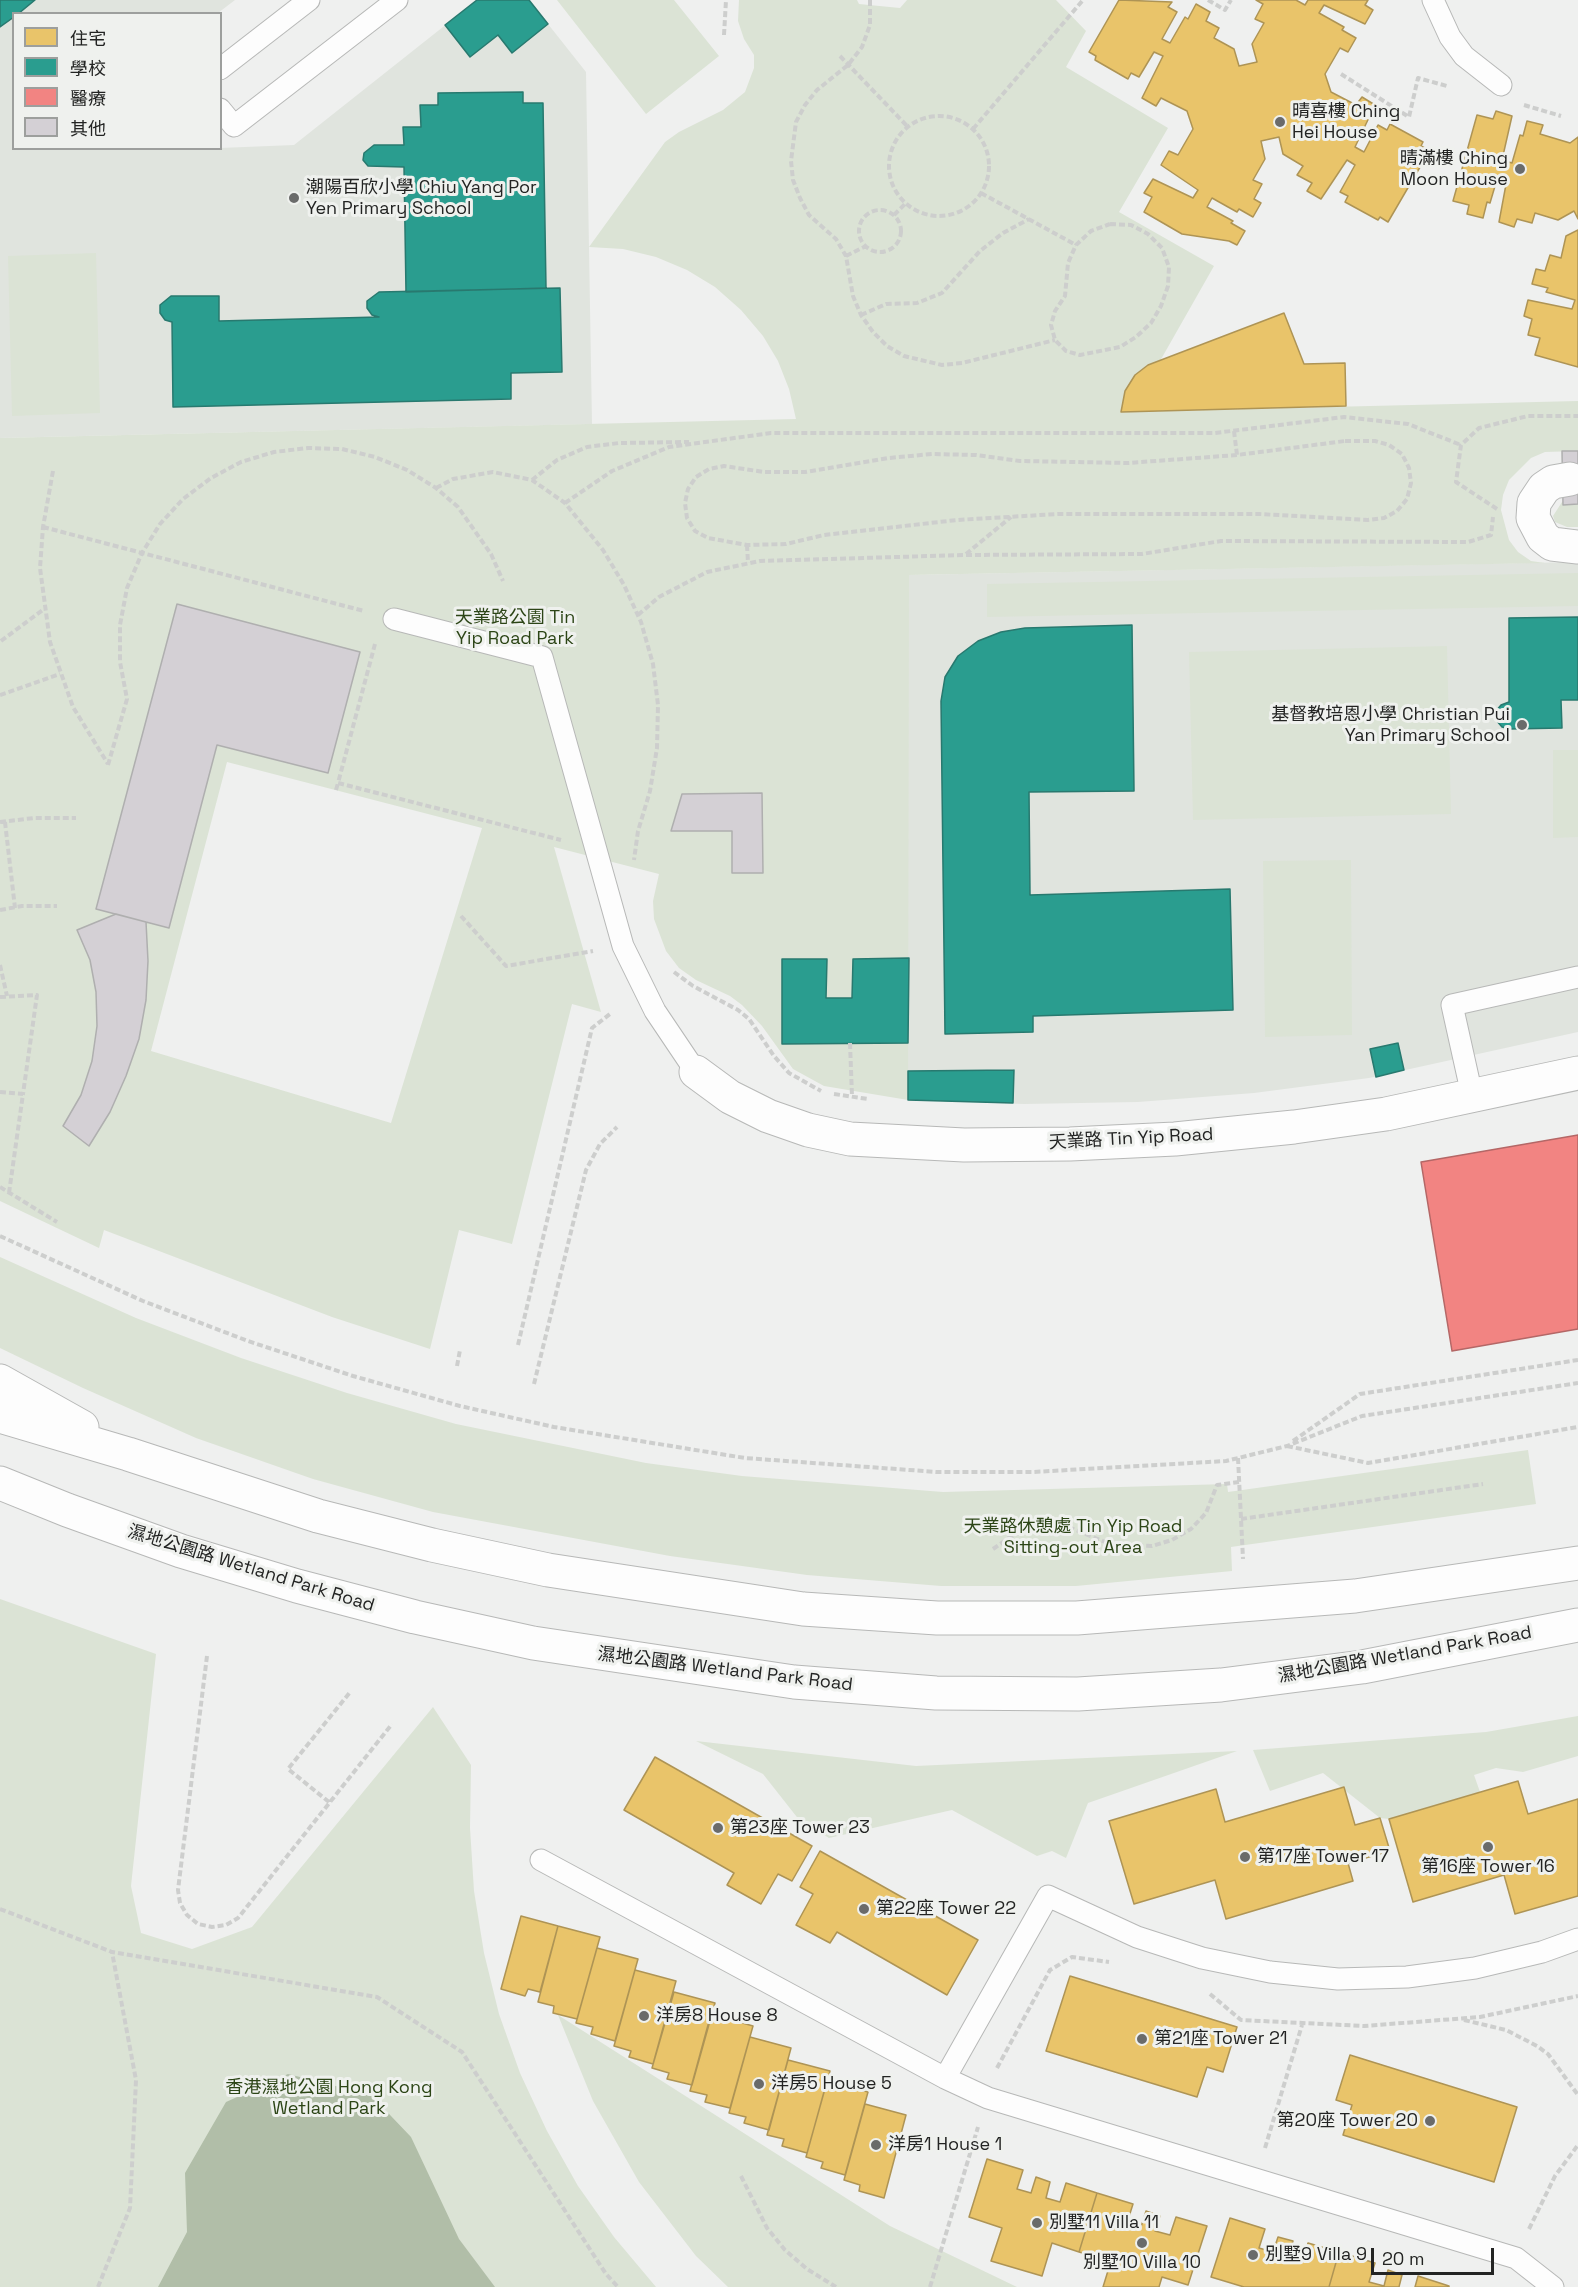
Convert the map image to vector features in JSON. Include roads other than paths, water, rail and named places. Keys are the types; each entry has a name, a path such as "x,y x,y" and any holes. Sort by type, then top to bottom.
{"main road":[{"path":"1570,479 1552,482 1544,488 1538,495 1533,518 1543,537 1552,544 1578,547"},
{"name":"天業路 Tin Yip Road","path":"696,1072 730,1097 768,1116 808,1131 850,1139 912,1143 1070,1144 1176,1139 1386,1114 1578,1073"},
{"path":"0,1381 128,1454"},
{"path":"0,1416 128,1454 318,1516 432,1545 548,1570 803,1609 937,1618 1077,1618 1355,1596 1578,1563"},
{"name":"濕地公園路 Wetland Park Road","path":"0,1483 181,1551 297,1586 415,1617 533,1643 794,1682 936,1693 1055,1694 1221,1685 1362,1667 1578,1625"}],"lane":[{"path":"222,67 309,0"},
{"path":"222,112 237,136 397,0"},
{"path":"1432,0 1449,38 1464,56 1501,85"},
{"path":"388,617 542,657 623,946 655,1011 696,1072"},
{"path":"1472,1095 1452,1005 1578,977"},
{"path":"542,1860 945,2078 987,2098 1516,2258 1553,2287"},
{"path":"945,2078 1048,1896 1137,1937 1202,1958 1270,1972 1338,1979 1407,1977 1475,1968 1542,1952 1578,1939"}],"place":[{"name":"晴喜樓 Ching Hei House","path":"1280,122"},
{"name":"晴滿樓 Ching Moon House","path":"1520,169"},
{"name":"潮陽百欣小學 Chiu Yang Por Yen Primary School","path":"294,198"},
{"name":"基督教培恩小學 Christian Pui Yan Primary School","path":"1522,725"},
{"name":"第23座 Tower 23","path":"718,1828"},
{"name":"第16座 Tower 16","path":"1488,1847"},
{"name":"第17座 Tower 17","path":"1245,1857"},
{"name":"第22座 Tower 22","path":"864,1909"},
{"name":"洋房8 House 8","path":"644,2016"},
{"name":"第21座 Tower 21","path":"1142,2039"},
{"name":"洋房5 House 5","path":"759,2084"},
{"name":"第20座 Tower 20","path":"1430,2121"},
{"name":"洋房1 House 1","path":"876,2145"},
{"name":"別墅11 Villa 11","path":"1037,2223"},
{"name":"別墅10 Villa 10","path":"1142,2243"},
{"name":"別墅9 Villa 9","path":"1253,2255"}],"park label":[{"name":"天業路公園 Tin Yip Road Park","path":"515,628"},
{"name":"天業路休憩處 Tin Yip Road Sitting-out Area","path":"1073,1537"},
{"name":"香港濕地公園 Hong Kong Wetland Park","path":"329,2098"}]}
